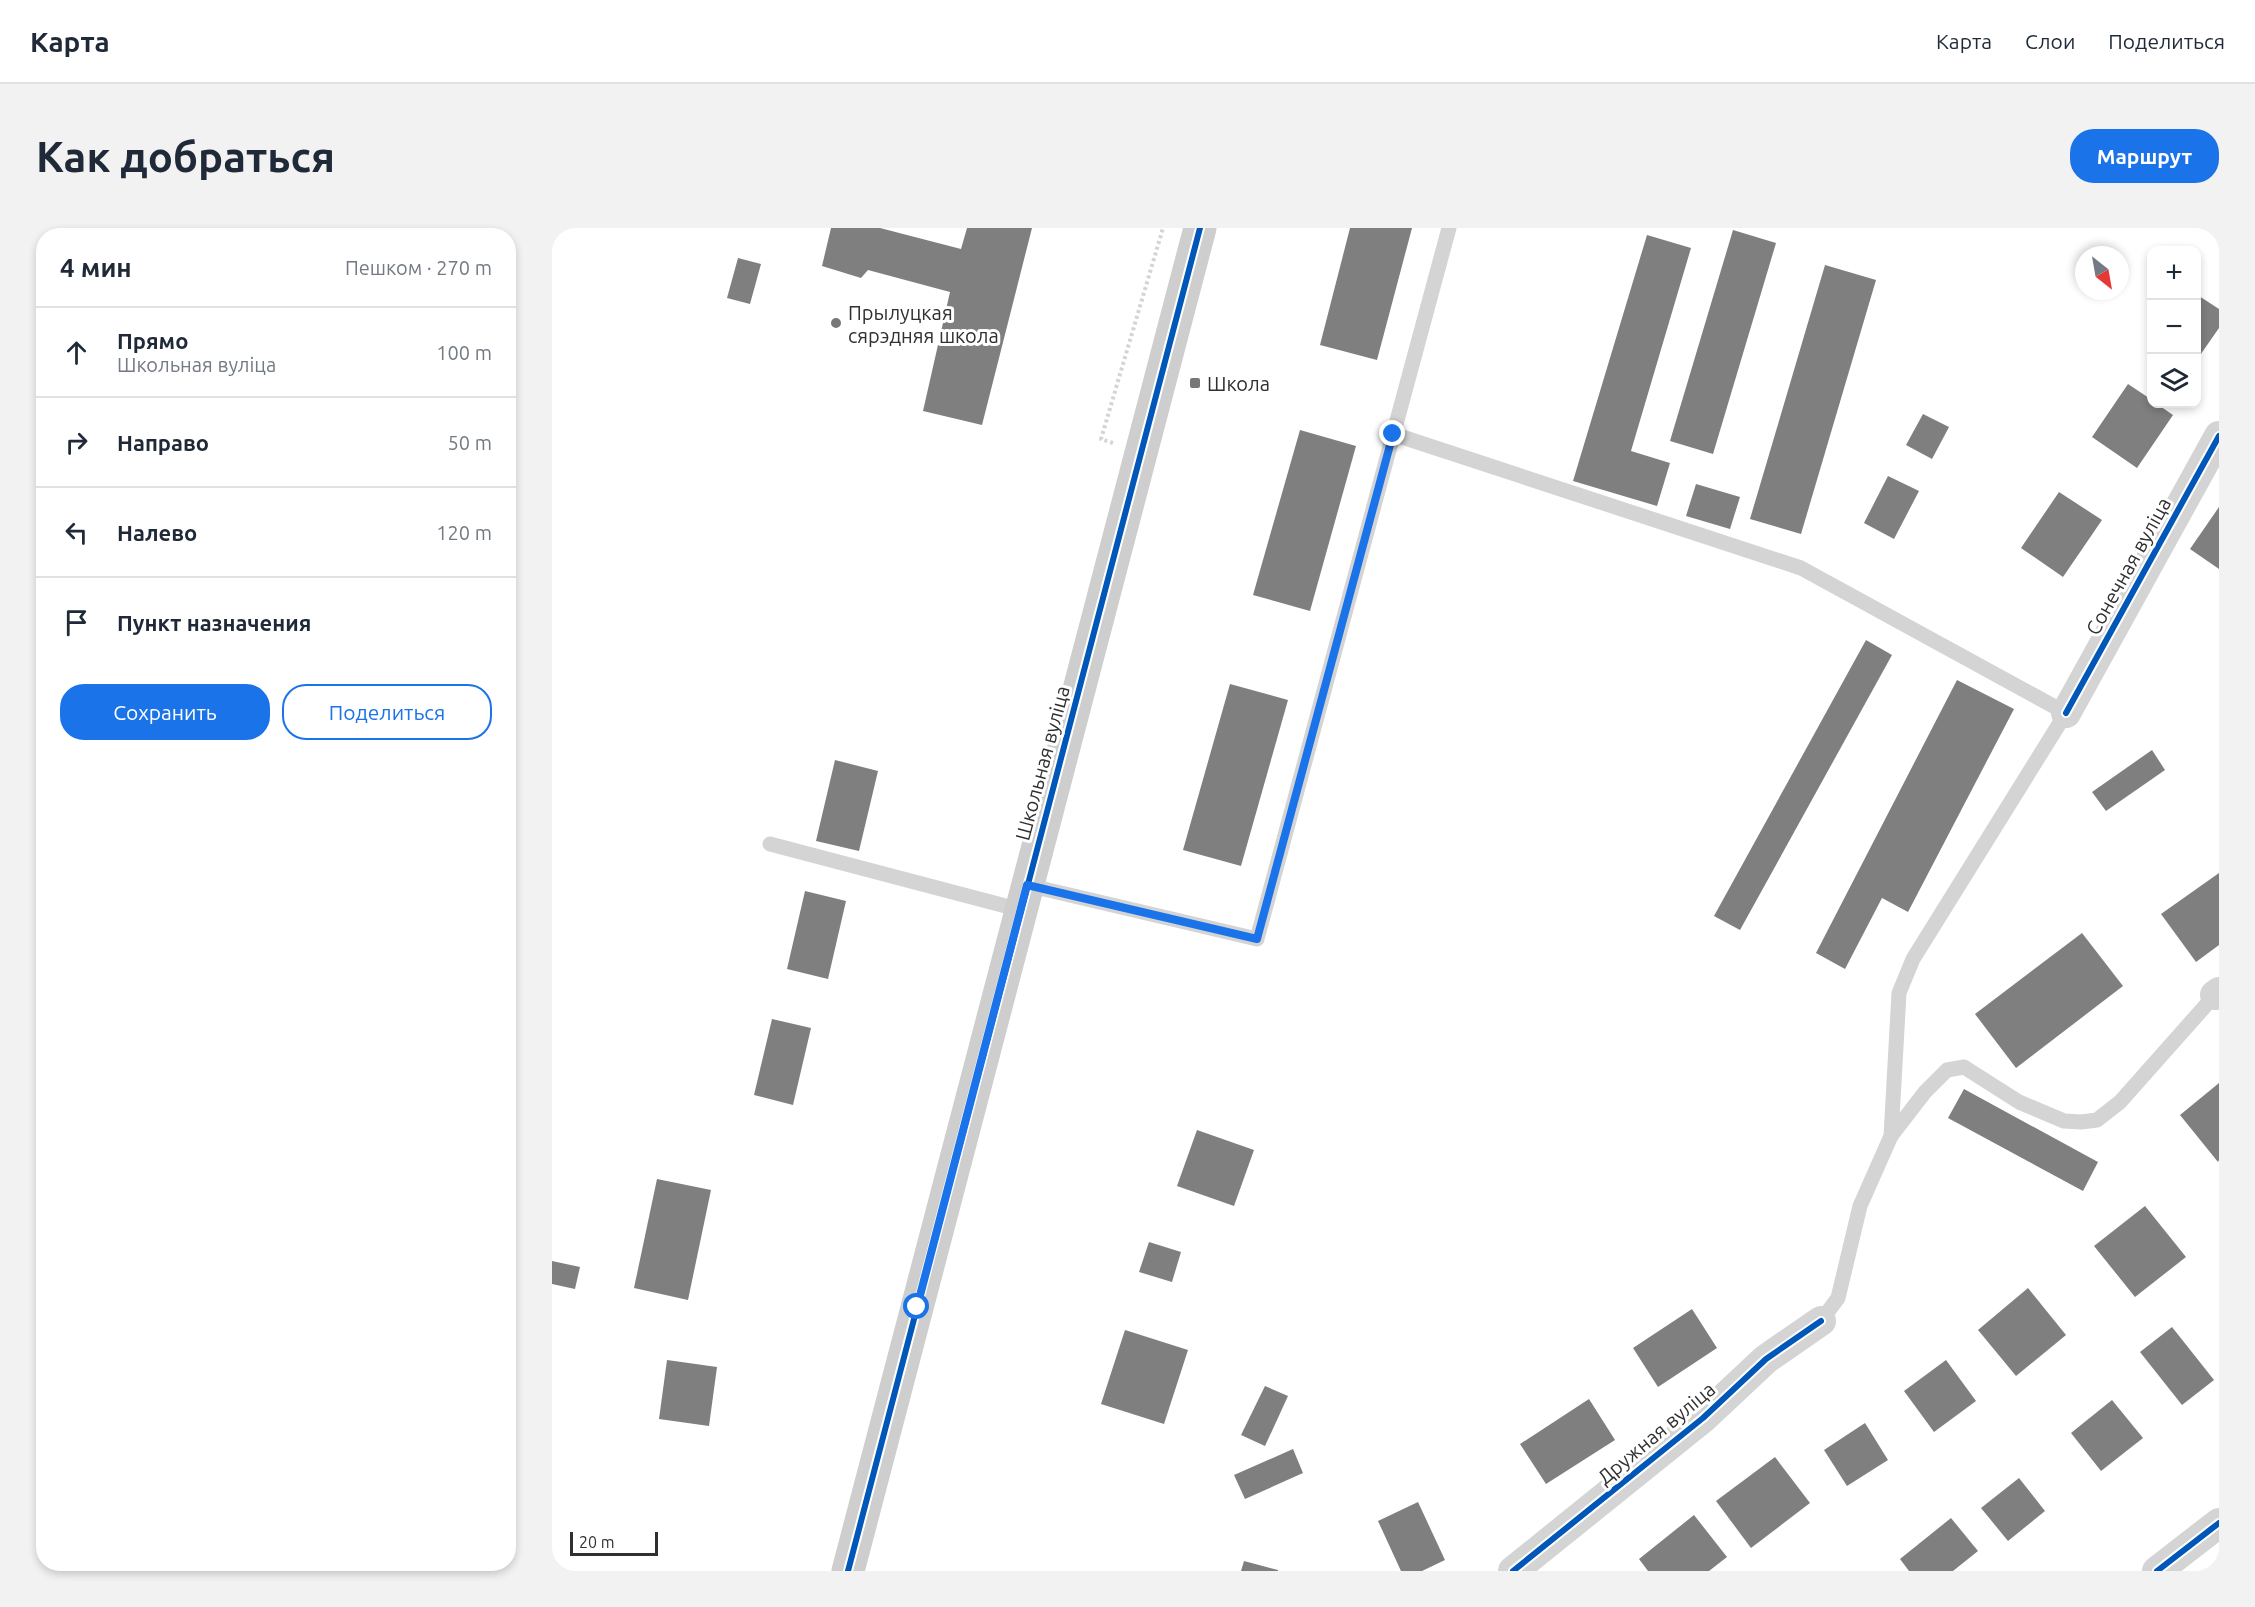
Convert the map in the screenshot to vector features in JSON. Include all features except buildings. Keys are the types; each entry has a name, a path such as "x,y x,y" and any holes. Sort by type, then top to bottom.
{"street":[{"name":"Школьная вуліца","path":"848,1571 1200,228"},
{"name":"Сонечная вуліца","path":"2066,713 2219,436"},
{"name":"Дружная вуліца","path":"1513,1571 1703,1418 1766,1359 1821,1321"},
{"path":"2157,1571 2219,1523"}],"lane":[{"path":"770,844 1024,898 1257,939 1449,228"},
{"path":"1393,434 1801,568 2066,713 1913,959 1899,993 1891,1136"},
{"path":"1821,1321 1838,1298 1860,1206 1891,1136 1925,1092 1947,1070 1964,1067 2019,1102 2064,1121 2097,1120 2120,1102 2217,993"}],"cycle path":[{"path":"848,1571 1200,228"},
{"path":"2066,713 2219,436"},
{"path":"1513,1571 1703,1418 1766,1359 1821,1321"},
{"path":"2157,1571 2219,1523"}],"place":[{"name":"Прылуцкая сярэдняя школа","path":"836,323"},
{"name":"Школа","path":"1195,383"}],"route":[{"path":"917,1307 1027,885 1257,939 1393,434"}]}
